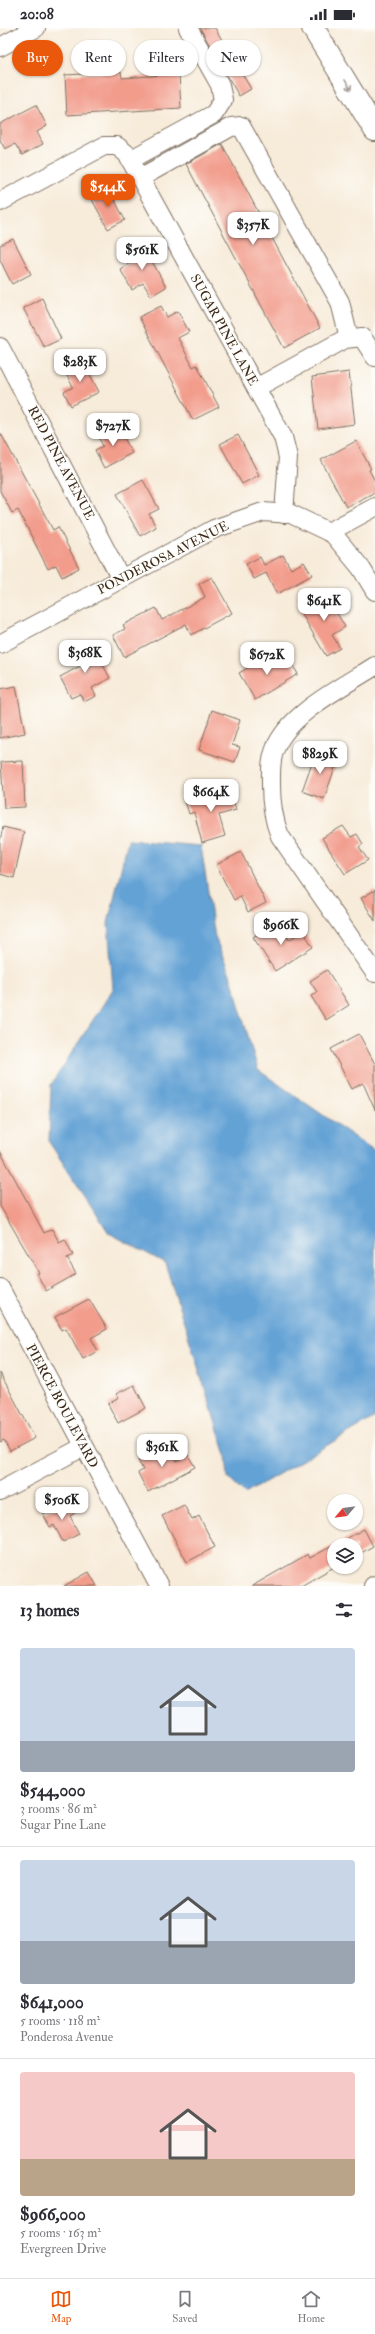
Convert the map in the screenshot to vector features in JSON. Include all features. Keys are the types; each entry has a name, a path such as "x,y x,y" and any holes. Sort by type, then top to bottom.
{"highway":[{"path":"313,28 375,130"}],"street":[{"path":"0,47 36,28"},
{"path":"130,160 214,114 223,100 220,85 188,28"},
{"path":"140,178 231,127 240,126 340,302 349,338"},
{"name":"SUGAR PINE LANE","path":"0,202 104,146 117,146 127,154 286,444 288,457 284,514"},
{"path":"256,388 349,338 362,337 375,357"},
{"name":"RED PINE AVENUE","path":"0,347 121,579"},
{"path":"329,532 375,507"},
{"name":"PONDEROSA AVENUE","path":"0,644 214,529 263,512 291,514 333,534 361,568 375,592"},
{"path":"375,666 309,709 284,734 275,749 270,765 272,816 280,836 375,973"},
{"name":"PIERCE BOULEVARD","path":"0,1288 83,1447 159,1586"},
{"path":"0,1491 83,1447"}],"water":[{"path":"128,840 201,846 215,937 230,974 258,1070 375,1151 375,1417 245,1494 228,1478 226,1455 165,1263 109,1233 49,1142 51,1085 113,989 108,923"}],"building":[{"path":"200,28 215,28 222,40 207,40"},
{"path":"65,75 122,76 122,78 179,76 181,108 67,115"},
{"path":"228,76 243,76 251,89 239,96"},
{"path":"36,105 47,126 37,132 43,144 22,155 15,144 5,149 0,140 0,124"},
{"path":"222,144 320,328 284,348 186,164"},
{"path":"108,187 125,220 108,229 90,196"},
{"path":"13,239 31,274 12,284 0,260 0,245"},
{"path":"141,241 166,287 151,296 143,283 132,290 120,269 132,262 126,250"},
{"path":"42,298 61,339 44,347 23,308"},
{"path":"161,306 167,317 178,311 189,332 178,338 193,367 197,365 219,407 193,420 139,317"},
{"path":"82,359 99,392 71,406 64,392 73,387 63,368"},
{"path":"349,372 355,424 318,429 312,377"},
{"path":"118,426 132,453 104,468 95,450 103,446 98,436"},
{"path":"0,432 53,530 58,527 79,568 62,577 56,565 48,569 18,510 12,513 0,491"},
{"path":"238,435 259,475 242,484 220,444"},
{"path":"356,441 371,469 369,470 375,481 375,492 346,507 321,460"},
{"path":"143,480 159,509 149,514 156,527 140,536 117,494"},
{"path":"283,555 291,569 304,562 312,575 277,594 266,573 254,579 246,564 260,557 264,565"},
{"path":"212,577 232,613 191,635 186,624 124,657 113,635 125,629 123,625 156,608 162,620 205,597 199,584"},
{"path":"333,592 340,604 334,608 345,627 332,635 340,648 326,656 300,611"},
{"path":"90,641 110,678 92,688 96,696 84,702 80,694 71,698 60,677 82,665 74,650"},
{"path":"268,656 273,664 287,656 298,674 255,700 239,673"},
{"path":"16,686 25,733 0,738 0,689"},
{"path":"212,710 240,720 232,745 240,747 235,762 199,750"},
{"path":"316,751 338,759 324,799 302,791"},
{"path":"23,761 25,807 4,808 1,762"},
{"path":"230,788 236,810 219,815 225,836 202,843 194,812 189,814 185,801"},
{"path":"343,826 351,837 357,834 363,844 359,847 368,860 345,874 322,838"},
{"path":"3,827 24,832 14,878 0,874 0,841"},
{"path":"241,852 266,903 248,912 240,896 234,900 216,865"},
{"path":"375,890 375,921 361,898"},
{"path":"278,922 289,940 303,931 313,947 275,971 253,937"},
{"path":"327,970 349,1005 326,1020 311,996 317,992 310,981"},
{"path":"359,1034 375,1064 375,1110 363,1083 352,1089 331,1049"},
{"path":"0,1151 44,1233 52,1229 59,1242 65,1239 73,1255 67,1258 76,1274 46,1291 37,1274 39,1273 0,1206"},
{"path":"89,1299 107,1329 91,1338 98,1351 83,1359 66,1328 62,1330 55,1317"},
{"path":"0,1373 35,1438 10,1451 4,1440 0,1442"},
{"path":"134,1385 146,1408 118,1423 108,1404 119,1398 116,1394"},
{"path":"168,1444 177,1461 188,1455 195,1467 148,1492 138,1473 143,1470 138,1460"},
{"path":"68,1500 75,1513 70,1516 79,1534 63,1542 54,1525 50,1527 43,1514"},
{"path":"184,1505 192,1520 199,1516 215,1547 187,1562 162,1516"},
{"path":"363,1530 373,1546 363,1552 363,1538 348,1538"},
{"path":"327,1549 327,1571 301,1586 252,1586 308,1554 310,1558"},
{"path":"89,1572 97,1586 64,1586"}]}
